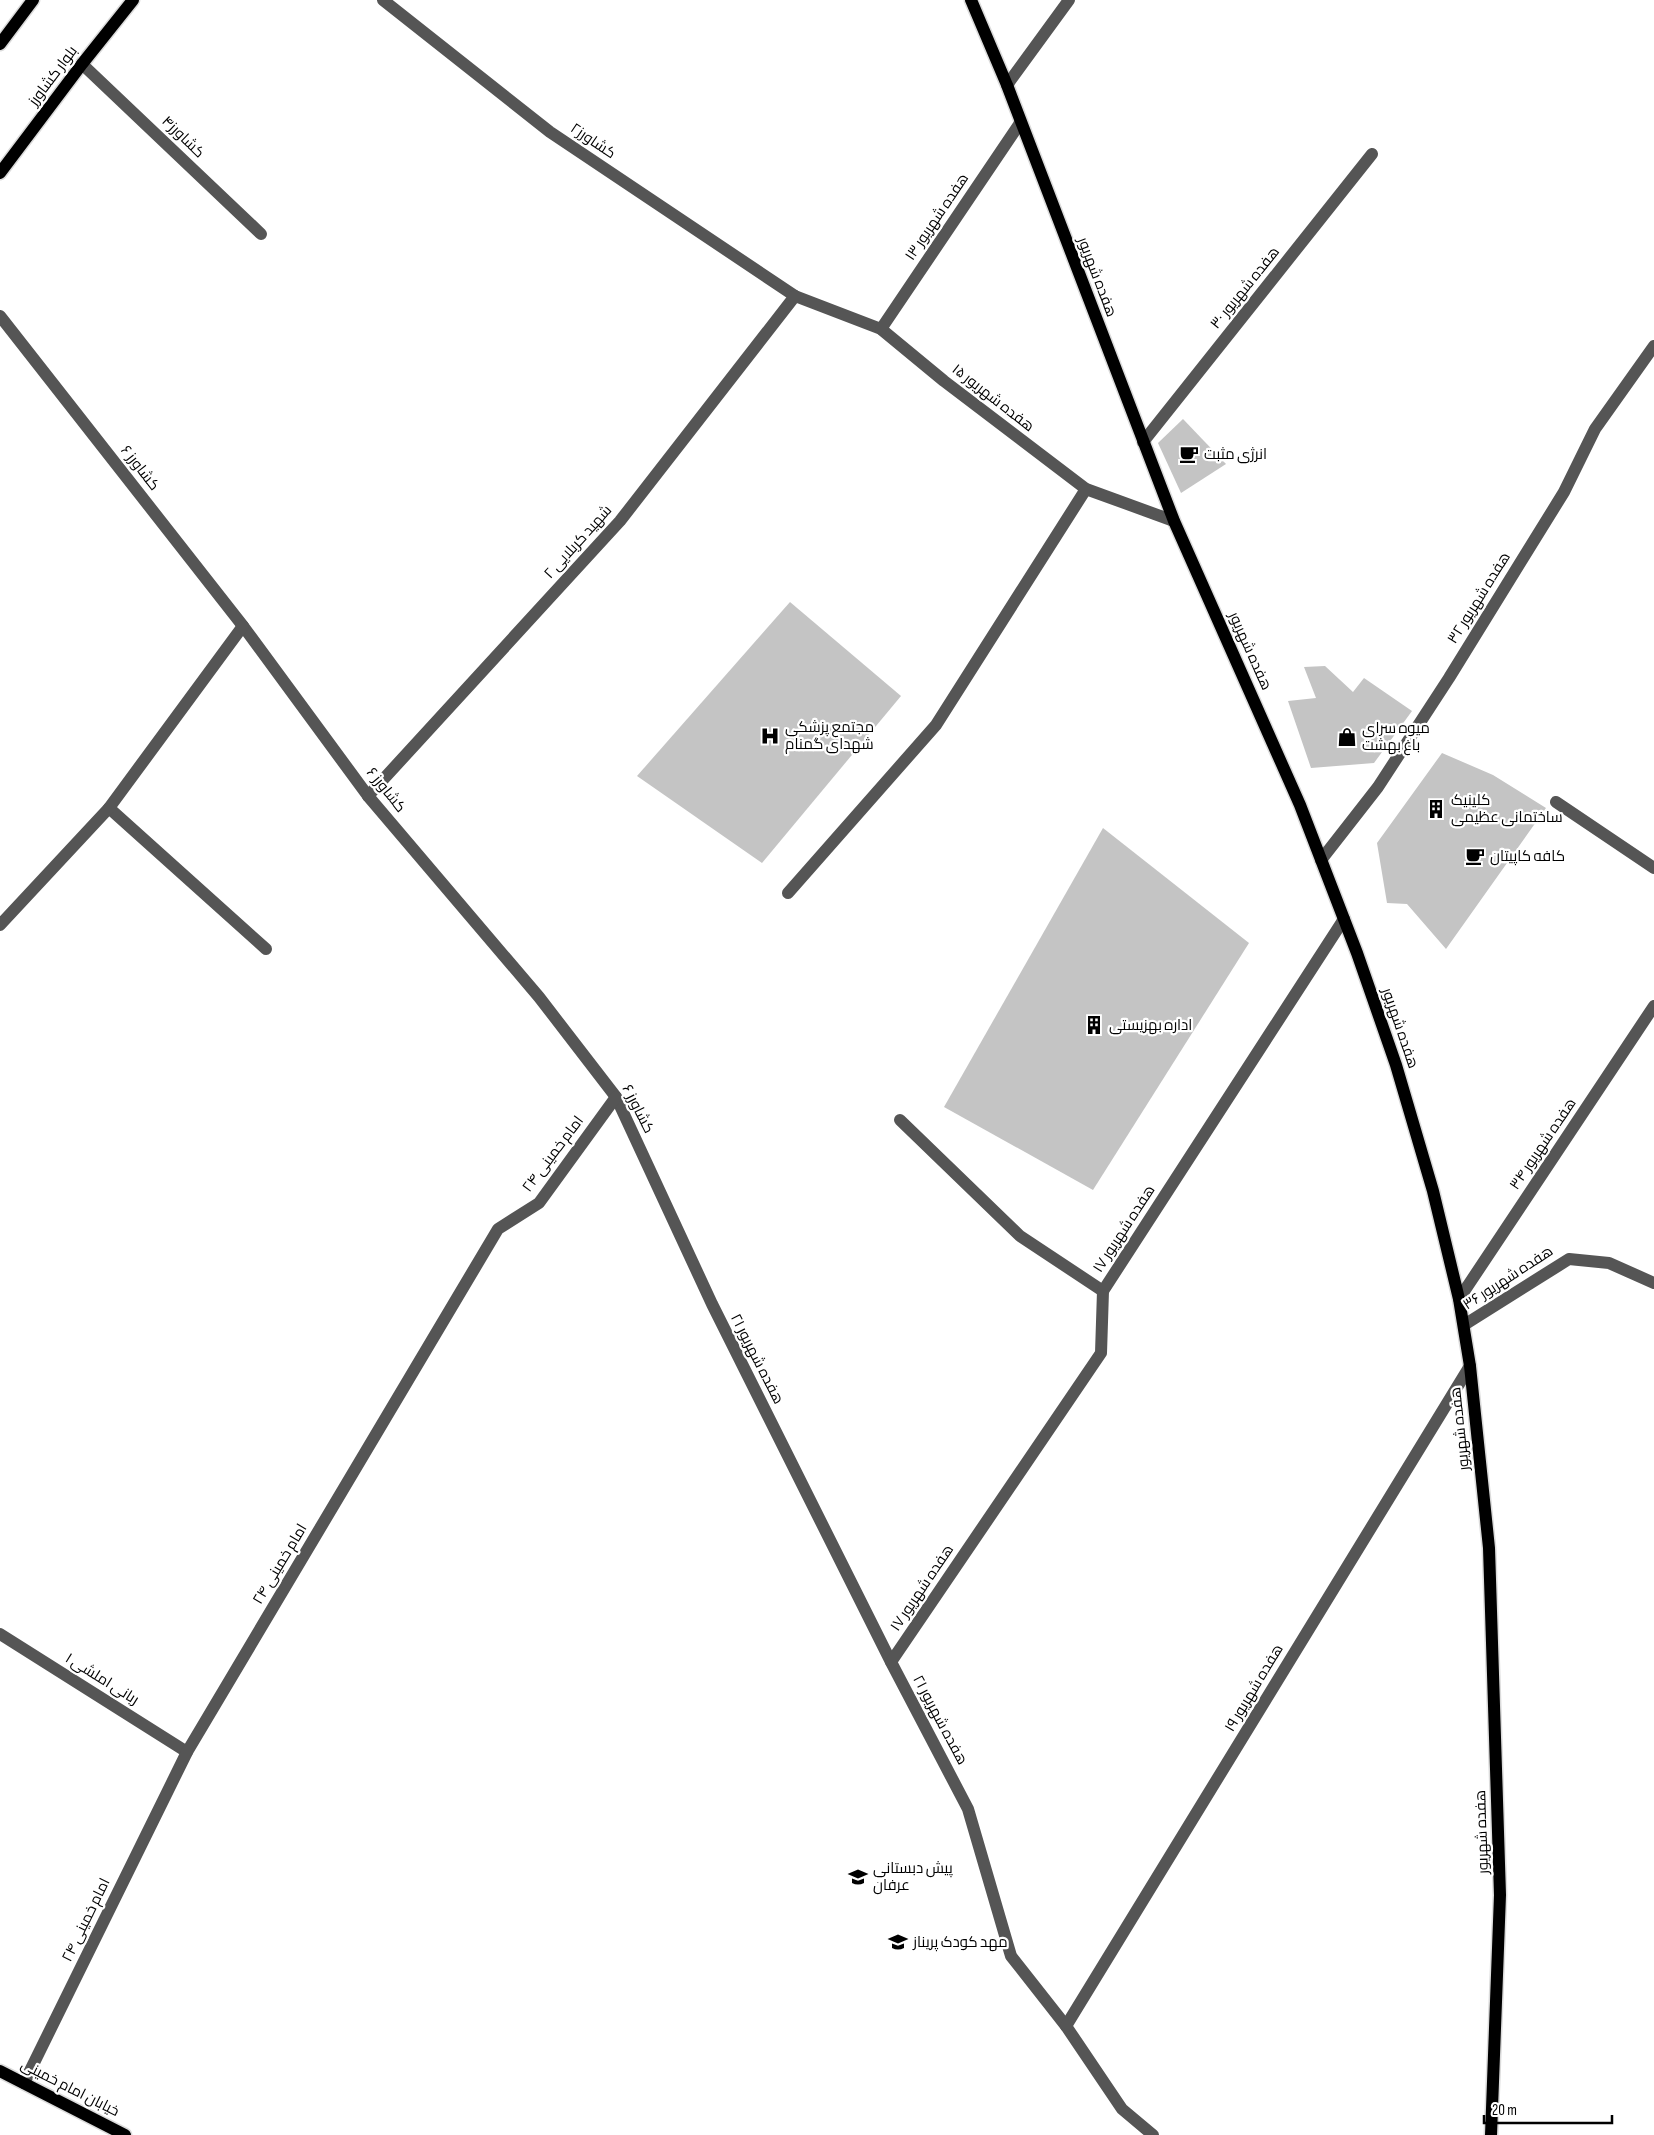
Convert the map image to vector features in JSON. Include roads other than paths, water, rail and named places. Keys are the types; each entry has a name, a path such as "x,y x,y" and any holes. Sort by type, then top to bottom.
{"main road":[{"path":"0,44 33,0"},
{"name":"بلوار کشاورز","path":"0,173 133,0"},
{"name":"هفده شهریور","path":"971,0 1007,85 1174,520 1296,796 1344,919 1396,1065 1433,1191 1464,1326 1489,1548 1500,1896 1491,2135"},
{"name":"خیابان امام خمینی","path":"0,2071 125,2135"}],"street":[{"name":"کشاورز۲","path":"383,0 550,132 795,296"},
{"path":"1007,85 1069,0"},
{"name":"کشاورز۴","path":"82,64 262,234"},
{"name":"هفده شهریور ۱۳","path":"881,329 1020,123"},
{"name":"هفده شهریور ۳۰","path":"1143,442 1372,154"},
{"name":"هفده شهریور ۱۵","path":"795,296 881,329 944,381 1086,489 1174,520"},
{"name":"شهید کربلایی ۲","path":"368,796 620,521 795,296"},
{"name":"کشاورز ۶","path":"0,316 243,626 368,796 539,997 616,1097 712,1304"},
{"name":"هفده شهریور ۳۲","path":"1321,860 1378,787 1449,678 1564,492 1595,429 1654,346"},
{"path":"788,893 936,725 1086,489"},
{"path":"0,925 5,910 110,808 243,626"},
{"path":"1556,802 1654,868"},
{"path":"110,808 266,949"},
{"name":"هفده شهریور ۱۷","path":"891,1662 1100,1353 1103,1291 1344,919"},
{"name":"هفده شهریور ۳۴","path":"1459,1299 1654,1006"},
{"name":"امام خمینی ۲۴","path":"24,2083 187,1752 498,1229 539,1203 616,1097"},
{"path":"900,1120 1020,1236 1103,1291"},
{"name":"هفده شهریور ۳۶","path":"1464,1326 1569,1259 1609,1263 1654,1283"},
{"name":"هفده شهریور ۲۱","path":"712,1304 891,1662 968,1809 1011,1956 1066,2026 1122,2109 1153,2135"},
{"name":"هفده شهریور ۱۹","path":"1066,2026 1470,1366"},
{"name":"ربانی املشی ۱","path":"0,1634 187,1752"}],"place":[{"name":"انرژی مثبت","path":"1189,454"},
{"name":"مجتمع پزشکی شهدای گمنام","path":"770,736"},
{"name":"میوه سرای باغ بهشت","path":"1347,737"},
{"name":"کلینیک ساختمانی عظیمی","path":"1436,809"},
{"name":"کافه کاپیتان","path":"1475,856"},
{"name":"اداره بهزیستی","path":"1094,1025"},
{"name":"پیش دبستانی عرفان","path":"858,1877"},
{"name":"مهد کودک پریناز","path":"898,1942"}]}
